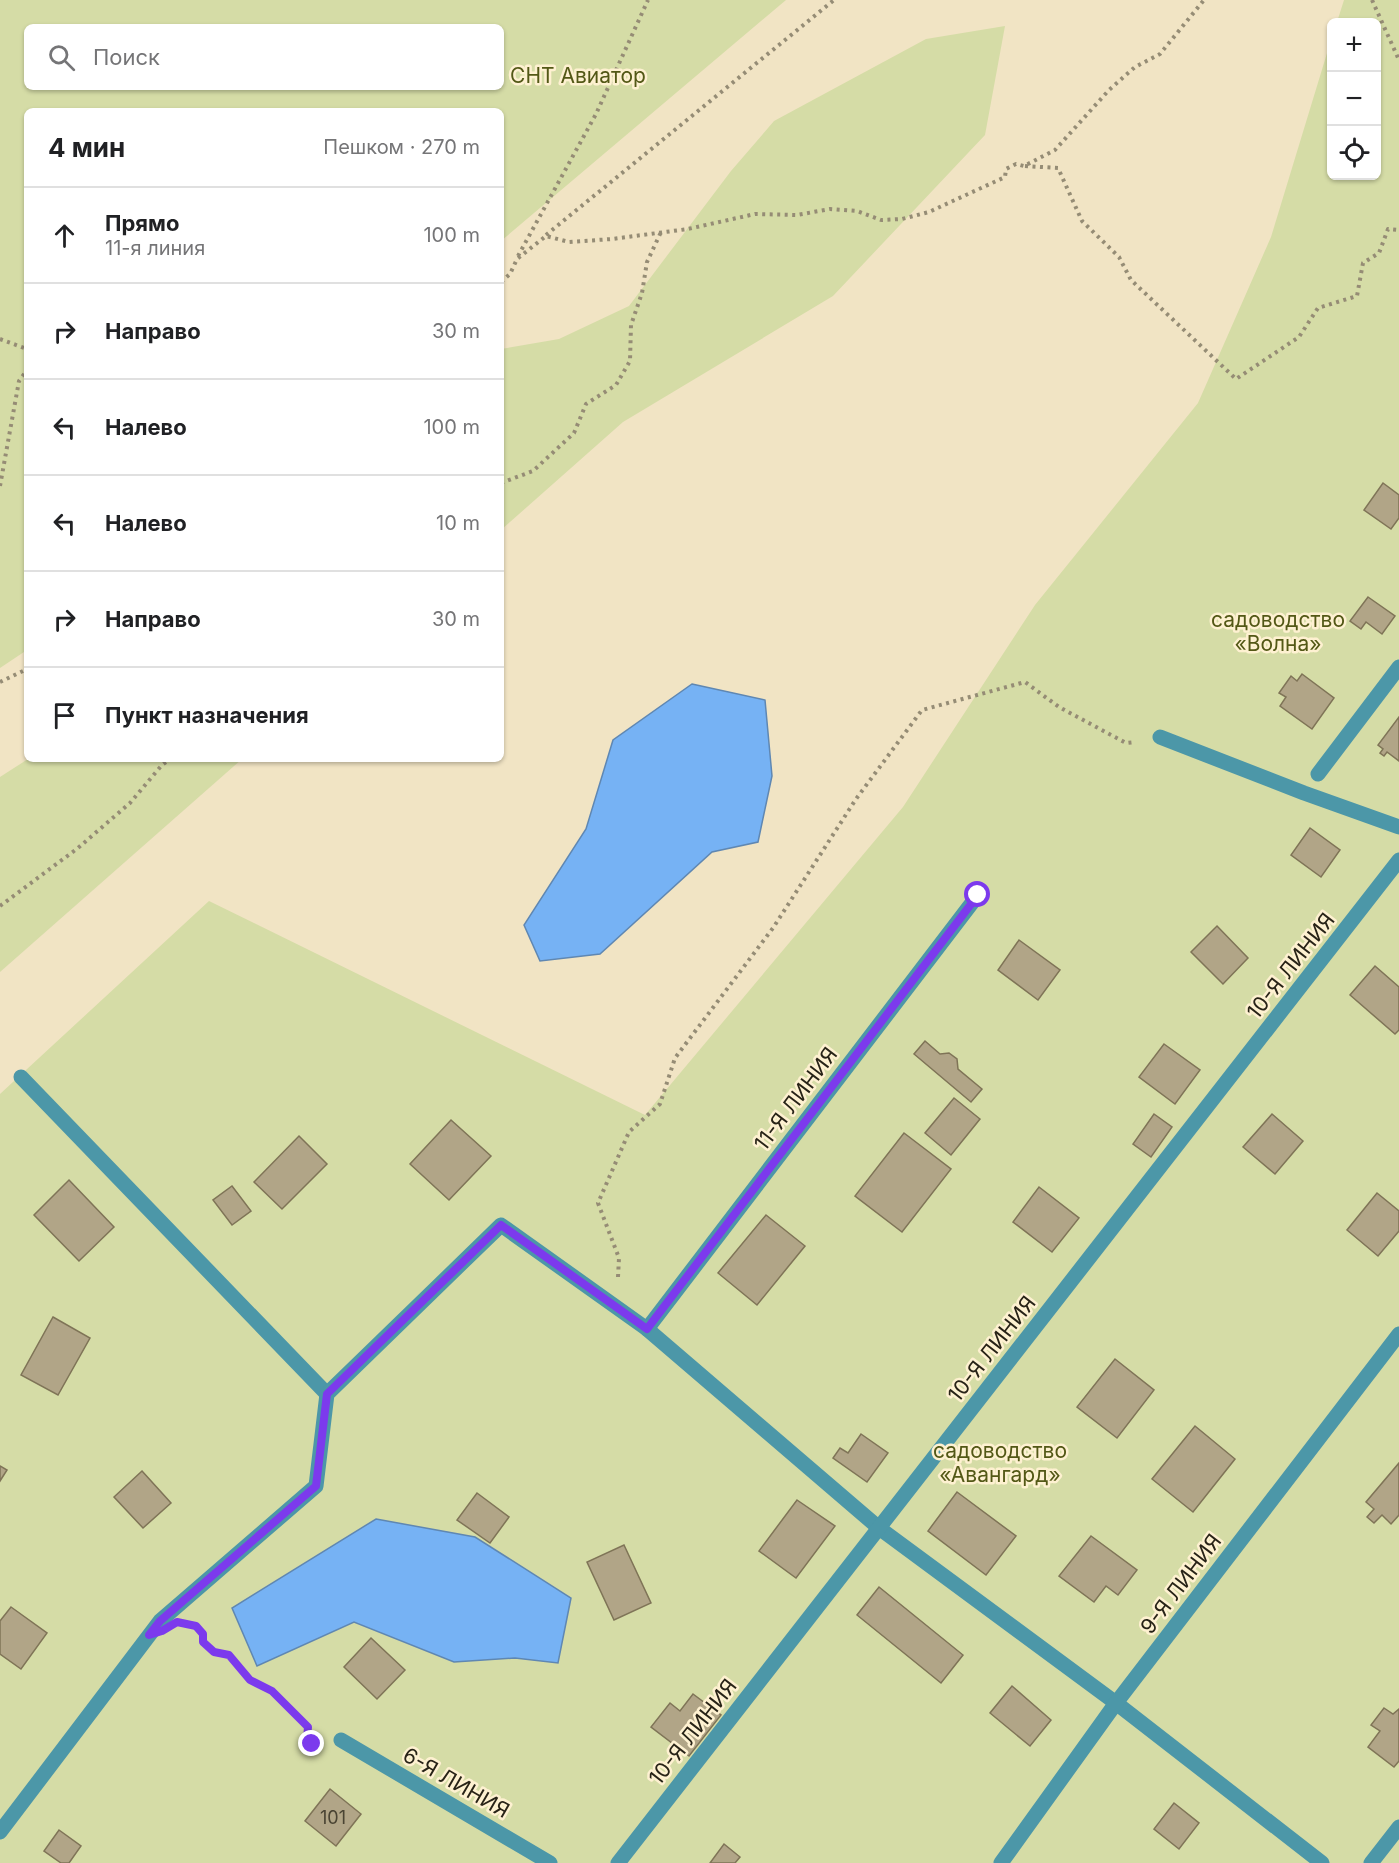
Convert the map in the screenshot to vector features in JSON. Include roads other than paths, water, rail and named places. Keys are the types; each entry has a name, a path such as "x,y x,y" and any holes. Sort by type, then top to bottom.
{"street":[{"path":"1318,774 1399,667"},
{"path":"1160,737 1399,827"},
{"name":"10-Я ЛИНИЯ","path":"618,1863 1399,860"},
{"name":"11-Я ЛИНИЯ","path":"647,1329 978,895"},
{"path":"21,1077 327,1394"},
{"path":"0,1832 160,1621 316,1486 327,1394 501,1225 647,1329 879,1528 1116,1703 1322,1863"},
{"name":"9-Я ЛИНИЯ","path":"1001,1863 1116,1703 1399,1334"},
{"name":"6-Я ЛИНИЯ","path":"341,1740 550,1863"},
{"path":"1371,1863 1399,1827"}],"water":[{"path":"692,684 765,700 772,776 758,842 712,852 600,954 540,961 524,925 586,829 613,740"},
{"path":"376,1519 475,1537 571,1598 558,1663 515,1658 454,1662 354,1622 257,1666 232,1608"}],"park label":[{"name":"СНТ Авиатор","path":"578,76"},
{"name":"садоводство «Волна»","path":"1278,632"},
{"name":"садоводство «Авангард»","path":"1000,1463"}]}
